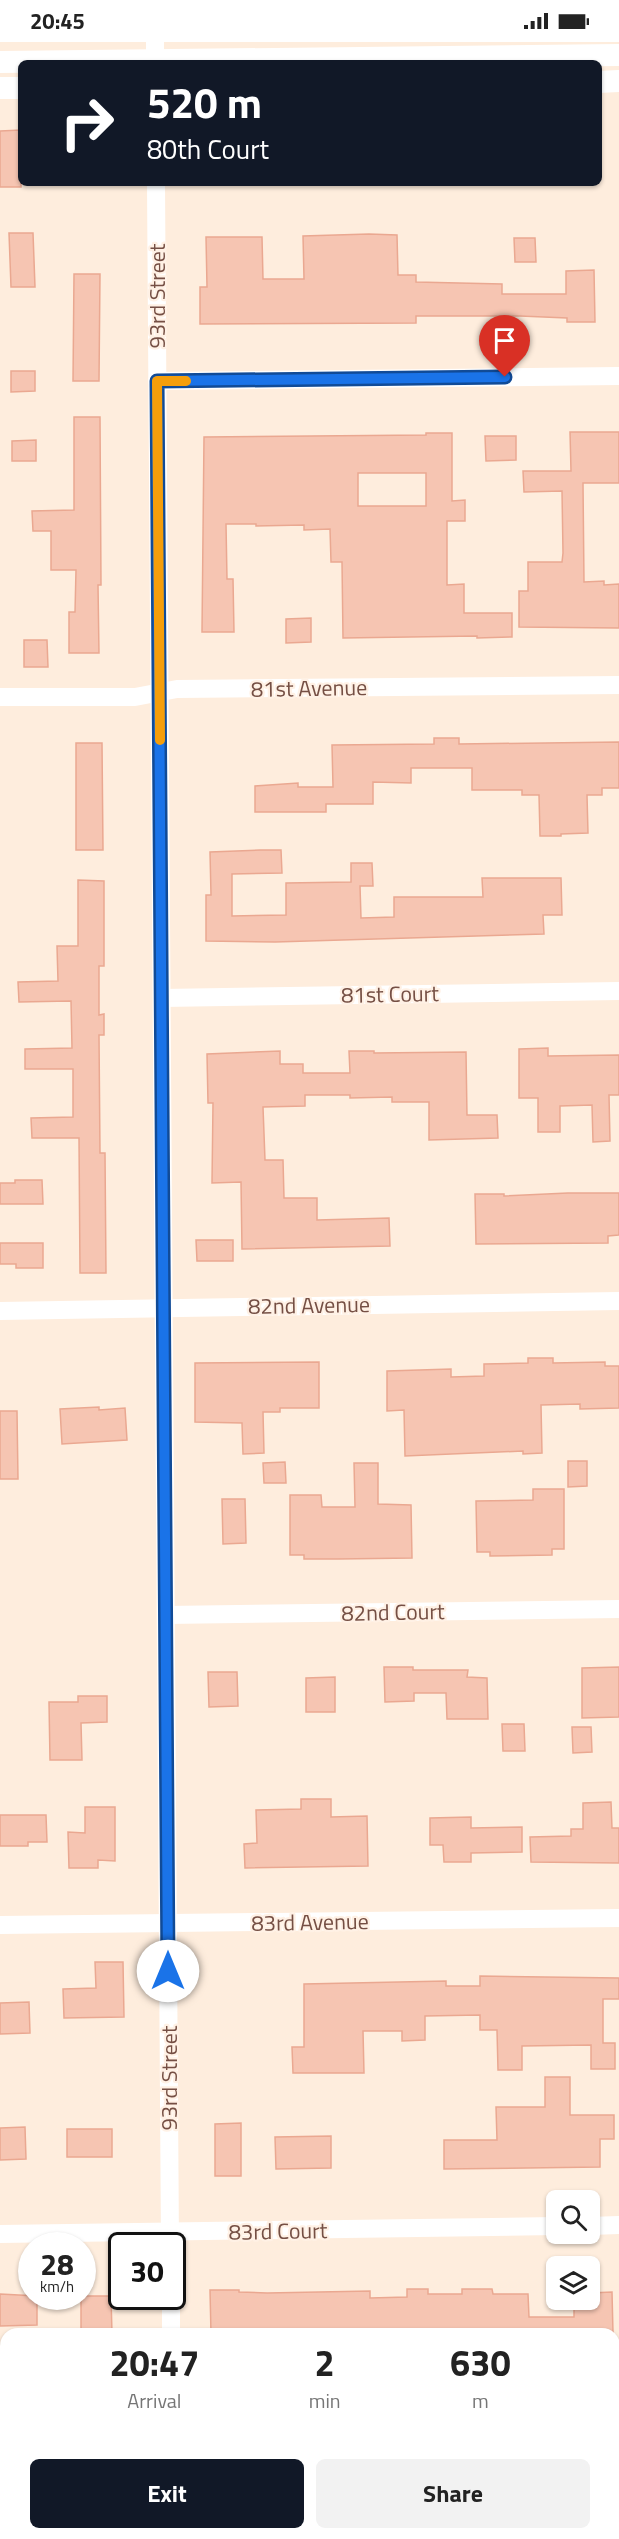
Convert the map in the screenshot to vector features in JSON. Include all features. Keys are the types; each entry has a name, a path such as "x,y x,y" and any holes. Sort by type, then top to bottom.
{"street":[{"path":"44,60 155,55 619,55"},
{"path":"0,62 18,61"},
{"path":"602,82 619,81"},
{"path":"0,88 18,88"},
{"name":"93rd Street","path":"156,186 170,2232"},
{"path":"157,381 619,376"},
{"name":"81st Avenue","path":"0,697 135,697 177,689 619,685"},
{"name":"81st Court","path":"162,998 619,991"},
{"name":"82nd Avenue","path":"0,1311 619,1301"},
{"name":"82nd Court","path":"166,1615 619,1609"},
{"name":"83rd Avenue","path":"0,1925 619,1918"},
{"path":"600,2226 619,2225"},
{"name":"83rd Court","path":"186,2238 546,2226"},
{"name":"83rd Court","path":"0,2234 108,2237"},
{"path":"171,2310 171,2328"}],"building":[{"path":"18,130 18,186 21,187 0,187 0,131"},
{"path":"9,233 33,233 35,287 11,287"},
{"path":"397,235 398,275 416,275 416,282 502,284 502,294 566,294 566,271 594,270 595,322 567,322 567,318 520,316 416,316 416,323 200,324 200,287 207,287 206,237 262,237 263,279 304,279 303,236"},
{"path":"514,238 535,238 536,262 515,262"},
{"path":"74,274 100,274 99,381 73,381"},
{"path":"11,371 35,371 35,391 11,392"},
{"path":"74,417 100,417 99,653 69,653 69,612 75,612 76,570 51,570 51,531 33,531 32,511 74,510"},
{"path":"570,432 619,432 619,483 583,483 584,582 604,581 604,585 619,584 619,628 519,627 519,591 528,591 528,562 562,562 563,553 562,491 524,492 523,471 571,471"},
{"path":"426,433 452,433 452,501 465,500 465,521 447,521 447,585 464,584 464,613 512,613 512,637 343,638 342,562 331,562 330,529 304,530 304,525 256,526 256,524 226,524 227,579 233,579 234,632 202,632 204,437 426,435","holes":["358,473 426,473 426,506 358,506"]},
{"path":"485,436 516,436 516,460 486,461"},
{"path":"36,440 36,461 12,461 12,441"},
{"path":"311,618 311,642 286,643 286,619"},
{"path":"24,640 47,640 48,667 24,667"},
{"path":"434,738 459,738 459,744 619,742 619,788 602,788 602,795 587,795 588,833 561,834 561,836 540,836 539,795 522,795 522,790 472,790 472,768 411,768 411,783 373,782 373,804 326,804 326,812 255,812 255,786 298,783 298,787 333,787 332,745 434,744"},
{"path":"76,743 102,743 103,850 76,850"},
{"path":"281,850 282,873 232,874 232,916 286,915 286,883 351,882 351,863 372,863 373,886 360,886 361,918 394,917 394,897 483,897 482,878 561,878 562,915 543,915 544,934 275,942 206,941 206,895 211,895 210,852"},
{"path":"78,880 104,881 104,966 99,966 99,1015 104,1014 104,1035 99,1035 100,1153 105,1153 106,1273 80,1273 79,1138 32,1138 31,1118 73,1117 73,1069 25,1069 25,1049 72,1048 71,1001 19,1002 18,982 58,981 57,946 78,946"},
{"path":"548,1048 548,1056 619,1055 619,1095 609,1095 610,1141 593,1142 592,1105 560,1106 560,1132 538,1132 538,1098 519,1098 519,1049"},
{"path":"280,1051 280,1064 303,1064 303,1073 350,1073 349,1051 466,1052 467,1115 497,1115 498,1138 429,1140 429,1102 392,1102 392,1097 350,1098 350,1095 305,1095 305,1106 263,1107 265,1160 283,1160 284,1198 317,1198 317,1220 389,1218 390,1246 242,1249 241,1182 212,1183 213,1103 208,1103 207,1054"},
{"path":"15,1180 42,1180 43,1204 0,1204 0,1183 15,1183"},
{"path":"619,1193 619,1235 608,1236 608,1243 476,1244 475,1194 504,1194 504,1196"},
{"path":"196,1240 233,1240 233,1261 197,1261"},
{"path":"0,1243 43,1243 43,1268 16,1268 16,1264 0,1264"},
{"path":"528,1358 553,1358 553,1363 605,1362 605,1366 619,1366 619,1408 580,1409 580,1404 541,1405 542,1453 523,1454 523,1451 405,1456 404,1410 387,1411 387,1371 451,1369 451,1377 484,1376 484,1364 528,1363"},
{"path":"319,1362 319,1408 280,1408 280,1412 263,1412 264,1453 243,1454 242,1423 195,1422 195,1363"},
{"path":"99,1407 99,1410 125,1408 127,1440 62,1444 60,1409"},
{"path":"0,1411 17,1411 18,1479 0,1479"},
{"path":"568,1461 587,1461 587,1486 568,1487"},
{"path":"285,1462 286,1483 264,1483 263,1463"},
{"path":"354,1463 378,1463 378,1504 411,1505 412,1558 304,1559 304,1555 290,1555 290,1495 321,1495 322,1507 355,1507"},
{"path":"533,1489 564,1489 564,1549 552,1549 552,1555 490,1556 490,1552 477,1552 476,1501 533,1500"},
{"path":"222,1499 245,1499 246,1543 223,1544"},
{"path":"384,1667 413,1667 413,1670 468,1670 467,1677 487,1678 488,1719 447,1719 446,1693 414,1693 414,1701 385,1702"},
{"path":"619,1667 619,1717 582,1718 582,1668"},
{"path":"208,1672 237,1672 238,1706 209,1707"},
{"path":"335,1677 335,1712 306,1712 306,1678"},
{"path":"78,1696 107,1696 107,1722 81,1723 82,1760 50,1760 49,1702 78,1702"},
{"path":"502,1724 524,1724 525,1751 503,1751"},
{"path":"572,1727 591,1727 592,1752 573,1753"},
{"path":"301,1799 331,1799 331,1817 367,1816 368,1866 245,1868 244,1844 257,1843 256,1810 301,1809"},
{"path":"611,1802 612,1828 619,1828 619,1863 531,1862 530,1837 571,1836 571,1829 583,1829 583,1803"},
{"path":"85,1807 115,1807 115,1861 98,1860 98,1868 69,1868 68,1832 85,1833"},
{"path":"0,1815 46,1815 47,1842 28,1842 28,1846 0,1846"},
{"path":"471,1817 471,1828 522,1827 522,1852 471,1853 471,1862 444,1862 443,1845 430,1845 430,1818"},
{"path":"95,1962 123,1962 124,2017 64,2018 63,1989 96,1988"},
{"path":"480,1976 619,1978 619,1999 603,1999 603,2043 615,2043 615,2069 591,2069 591,2045 522,2046 522,2070 498,2070 497,2030 480,2030 480,2015 425,2016 425,2040 402,2041 402,2031 363,2031 364,2073 293,2073 292,2047 304,2047 304,1984 446,1981 446,1986 480,1986"},
{"path":"29,2002 30,2033 0,2034 0,2003"},
{"path":"545,2077 570,2077 570,2115 614,2115 614,2139 600,2139 600,2167 444,2169 444,2140 497,2140 496,2107 545,2107"},
{"path":"241,2123 241,2176 215,2176 215,2124"},
{"path":"25,2127 26,2159 0,2160 0,2128"},
{"path":"67,2129 112,2129 112,2157 67,2157"},
{"path":"331,2136 331,2168 276,2169 275,2137"},
{"path":"407,2289 428,2289 428,2294 462,2294 462,2289 492,2289 493,2294 528,2294 529,2317 574,2317 574,2310 600,2310 600,2293 612,2292 613,2328 211,2328 210,2290 267,2293 370,2291 370,2298 407,2297"},
{"path":"0,2294 18,2295 18,2310 37,2310 37,2325 0,2326"},
{"path":"96,2296 108,2296 112,2328 81,2328 81,2310 96,2310"}],"slow traffic":[{"path":"160,740 157,381 186,381"}],"route":[{"path":"168,1971 157,381 505,377"}]}
